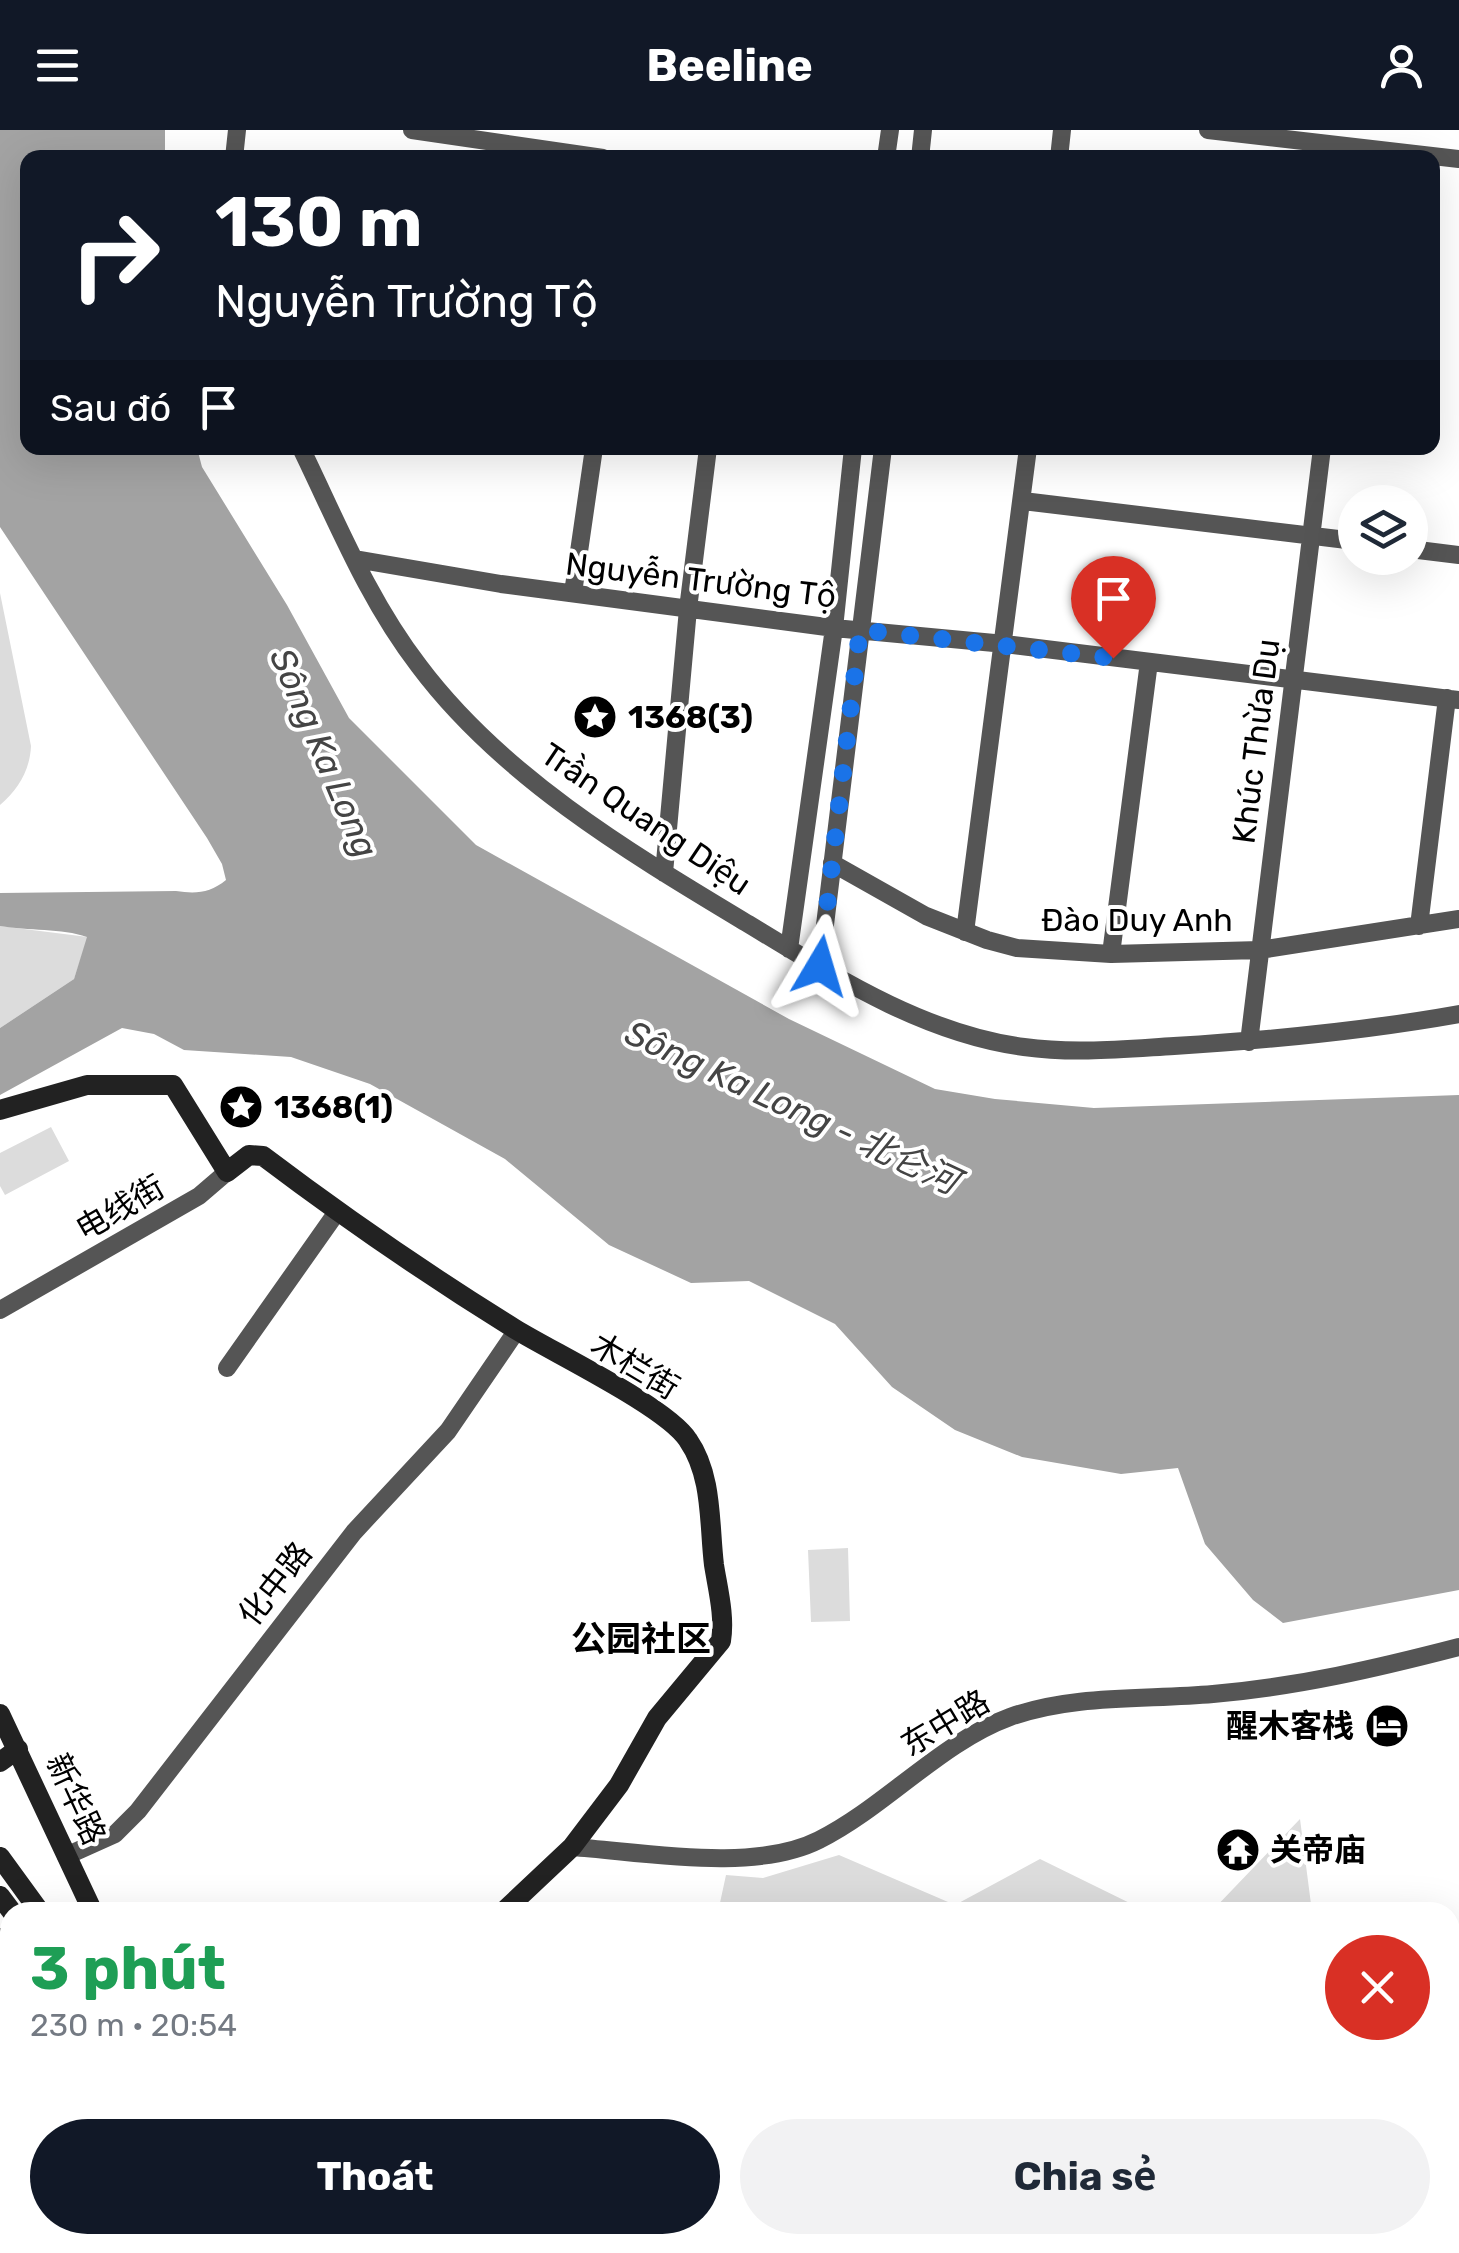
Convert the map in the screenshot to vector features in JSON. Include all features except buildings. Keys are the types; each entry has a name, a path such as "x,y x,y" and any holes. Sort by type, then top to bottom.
{"street":[{"path":"412,130 548,150"},
{"path":"1208,130 1395,150"},
{"name":"Trần Quang Diệu","path":"304,455 379,609 420,669 516,768 664,873 789,949 912,1015 1021,1047 1084,1052 1370,1030 1459,1014"},
{"path":"573,594 593,455"},
{"path":"664,873 688,608 707,455"},
{"path":"789,949 834,628 853,455"},
{"path":"820,966 882,455"},
{"path":"965,932 1027,455"},
{"name":"Khúc Thừa Dụ","path":"1249,1042 1321,455"},
{"path":"1023,500 1338,540"},
{"path":"1428,551 1459,555"},
{"name":"Nguyễn Trường Tộ","path":"354,559 573,594 834,628 1005,644 1453,699"},
{"path":"1112,954 1149,662"},
{"path":"1418,926 1453,699"},
{"name":"Đào Duy Anh","path":"832,863 926,916 1017,948 1112,954 1260,950 1459,920"},
{"path":"0,1110 87,1085 173,1085 227,1172"},
{"name":"电线街","path":"0,1310 200,1196 249,1154 264,1156"},
{"name":"木栏街","path":"264,1156 337,1212 517,1330 678,1428 690,1441 701,1467 712,1515 723,1627 720,1641 657,1718 618,1785 572,1848"},
{"path":"227,1368 337,1212"},
{"name":"化中路","path":"66,1856 116,1834 129,1822 354,1532 448,1431 517,1330"},
{"name":"东中路","path":"572,1848 743,1859 783,1854 819,1840 968,1739 1009,1717 1066,1703 1211,1695 1312,1682 1459,1647"},
{"name":"新华路","path":"0,1714 89,1902"},
{"path":"0,1762 18,1749"},
{"path":"513,1902 572,1848"},
{"path":"0,1857 33,1902"}],"shaded area":[{"path":"0,593 31,746 22,779 0,805"},
{"path":"0,926 88,937 74,979 0,1028"},
{"path":"51,1127 69,1161 5,1195 0,1186 0,1153"},
{"path":"848,1548 850,1621 811,1622 808,1550"},
{"path":"1300,1819 1311,1902 1221,1902"},
{"path":"839,1855 948,1902 720,1902 726,1875 763,1878"},
{"path":"1040,1859 1128,1902 961,1902"}],"water":[{"path":"0,130 165,130 165,150 20,150 20,455 199,455 202,467 287,605 349,718 476,845 789,1019 935,1089 1094,1108 1459,1095 1459,1590 1283,1623 1253,1600 1205,1544 1178,1468 1121,1474 1022,1457 955,1430 892,1387 835,1324 749,1281 691,1283 609,1245 505,1159 370,1084 291,1057 184,1050 154,1034 122,1028 0,1095 0,1028 74,979 87,937 0,926 0,893 196,892 226,880 207,838 0,527"}],"place":[{"name":"1368(3)","path":"595,717"},
{"name":"1368(1)","path":"241,1107"},
{"name":"醒木客栈","path":"1387,1726"},
{"name":"关帝庙","path":"1238,1850"}],"district":[{"name":"公园社区","path":"641,1639"}],"route":[{"path":"820,966 860,630 1113,658"}],"water label":[{"name":"Sông Ka Long","path":"324,753"},
{"name":"Sông Ka Long - 北仑河","path":"792,1107"}]}
